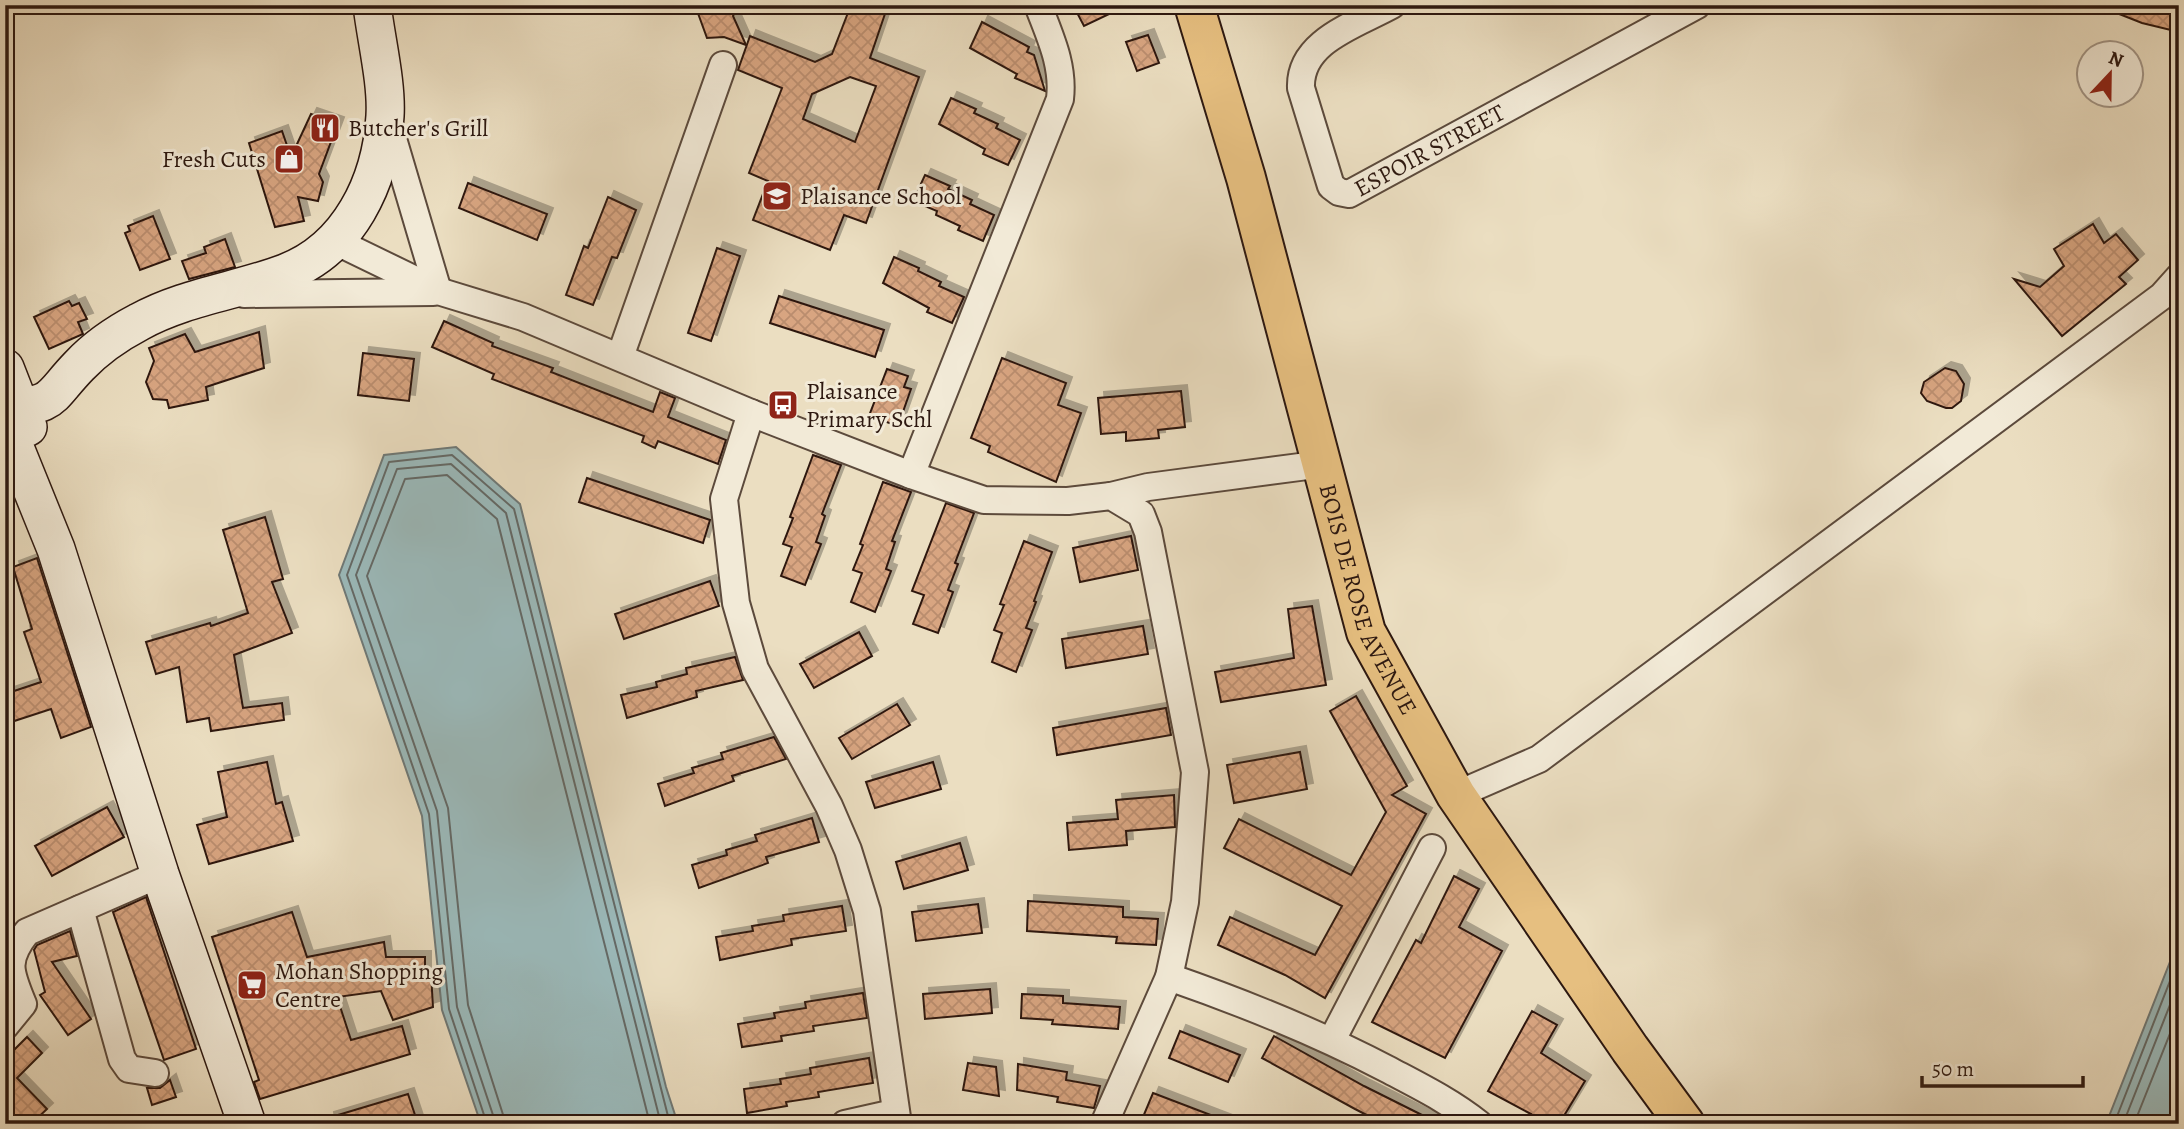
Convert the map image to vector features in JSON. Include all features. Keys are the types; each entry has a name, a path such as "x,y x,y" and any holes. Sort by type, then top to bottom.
{"main road":[{"path":"8,392 45,403 56,395 79,366 139,322 170,307 287,273 337,242 358,211 369,184 379,155 386,115 372,5"},
{"name":"BOIS DE ROSE AVENUE","path":"1194,5 1246,178 1366,632 1456,795 1630,1049 1685,1124"},
{"path":"8,392 28,429 33,491 78,615 160,874 247,1124"}],"street":[{"path":"911,475 1060,99 1062,78 1059,60 1038,5"},
{"name":"ESPOIR STREET","path":"1392,5 1317,46 1300,72 1301,88 1331,186 1339,192 1349,194 1697,5"},
{"path":"620,357 723,65"},
{"path":"386,115 438,292"},
{"path":"337,242 438,292 523,317 751,413 911,475 985,500 1068,501 1111,496 1148,487 1315,465"},
{"path":"1456,795 1539,759 2162,296 2179,277"},
{"path":"218,294 438,292"},
{"path":"751,413 723,499 736,603 755,669 829,806 848,850 867,911 896,1118 845,1124"},
{"path":"1104,1124 1169,977 1185,902 1195,772 1148,533 1140,513 1111,496"},
{"path":"1332,1040 1432,848"},
{"path":"5,1026 23,1004 10,972 13,950 27,932 160,874"},
{"path":"80,909 122,1059 129,1069 155,1073"},
{"path":"1169,977 1251,1005 1332,1040 1453,1104 1479,1124"}],"water":[{"path":"456,447 520,504 666,1087 678,1124 481,1124 442,1010 422,816 339,575 384,455"},
{"path":"2179,939 2179,1124 2106,1124"}],"building":[{"path":"695,5 738,5 733,16 746,45 724,37 707,38"},
{"path":"851,5 888,5 870,58 919,77 866,223 844,215 830,250 753,220 768,181 749,173 782,88 738,70 750,36 815,62 832,54","holes":["850,77 876,86 855,142 803,119 812,94"]},
{"path":"1073,5 1128,5 1084,26"},
{"path":"2179,5 2179,32 2142,23 2099,6"},
{"path":"982,22 1029,47 1027,52 1034,55 1045,91 1015,78 1017,74 970,48"},
{"path":"1148,35 1159,63 1137,71 1126,42"},
{"path":"951,98 976,109 974,113 998,124 996,128 1020,140 1008,165 983,154 985,149 939,124"},
{"name":"Fresh Cuts","path":"311,114 338,123 319,174 323,182 318,201 298,197 304,221 275,227 249,143 282,131 291,157"},
{"path":"925,175 950,186 948,189 972,200 970,204 994,215 983,241 958,230 960,226 936,215 937,211 913,201"},
{"path":"468,183 547,214 537,240 459,208"},
{"path":"608,197 636,210 617,258 612,257 593,305 566,295 584,246 588,248"},
{"path":"153,216 170,259 140,270 125,233 130,231 128,226"},
{"path":"2093,224 2104,243 2116,234 2138,260 2119,277 2126,284 2062,336 2014,279 2040,287 2064,266 2054,249"},
{"path":"225,239 235,267 189,279 182,261 206,253 204,247"},
{"path":"717,248 740,256 711,341 688,333"},
{"path":"894,257 941,282 939,286 964,297 952,323 927,312 929,308 883,283"},
{"path":"779,296 884,330 875,357 770,323"},
{"path":"69,301 72,306 79,303 87,319 78,322 83,334 49,349 34,317"},
{"path":"444,321 493,343 492,346 553,368 551,372 653,412 660,392 675,398 668,417 726,440 718,464 658,441 655,448 642,442 644,436 492,379 494,374 432,347"},
{"path":"259,332 264,368 206,387 208,400 169,408 167,400 153,399 146,382 154,361 149,348 185,334 195,352"},
{"path":"363,353 414,359 409,401 358,395"},
{"path":"1002,358 1066,383 1058,405 1081,413 1056,482 988,452 990,446 971,438"},
{"path":"1945,368 1956,371 1964,384 1961,401 1952,408 1927,401 1921,393 1924,382"},
{"path":"887,369 908,376 904,387 911,389 898,426 869,416"},
{"path":"1181,391 1185,427 1158,430 1159,438 1126,441 1126,432 1101,434 1098,398"},
{"path":"813,455 841,465 822,514 825,516 816,542 821,544 805,585 781,576 792,547 783,544 793,518 790,517"},
{"path":"587,478 710,520 703,543 579,502"},
{"path":"883,482 911,492 892,541 895,542 886,569 891,571 875,612 851,602 862,573 853,570"},
{"path":"946,503 974,513 955,563 958,564 948,590 953,592 938,633 913,624 924,595 912,591"},
{"path":"265,517 283,579 272,582 292,633 234,655 243,708 282,703 284,720 211,731 209,718 187,722 179,667 156,674 146,642 210,623 211,626 248,613 223,530"},
{"path":"1131,536 1138,570 1080,582 1073,548"},
{"path":"1024,541 1052,552 1026,628 1032,630 1016,672 992,662 1002,633 994,630 1004,605 1000,604"},
{"path":"37,558 91,727 61,738 51,709 5,724 5,694 41,682 24,632 32,629 13,567"},
{"path":"710,581 719,606 624,639 615,614"},
{"path":"1312,606 1326,685 1221,702 1215,672 1294,658 1288,609"},
{"path":"1143,626 1148,654 1066,668 1062,639"},
{"path":"859,632 872,656 814,688 800,664"},
{"path":"735,657 743,680 696,691 697,697 627,718 621,695 657,687 656,682 687,674 686,668"},
{"path":"1356,696 1407,786 1392,795 1426,814 1325,998 1285,975 1218,945 1230,917 1315,955 1342,906 1224,848 1239,819 1351,875 1386,812 1330,711"},
{"path":"897,704 910,725 852,759 839,738"},
{"path":"1166,708 1171,735 1057,755 1053,728"},
{"path":"774,737 786,759 732,776 734,781 665,806 658,784 694,773 692,768 723,759 721,753"},
{"path":"1300,752 1307,789 1234,803 1227,765"},
{"path":"267,762 276,804 282,802 293,841 209,864 197,825 227,817 218,772"},
{"path":"933,762 941,789 875,808 866,782"},
{"path":"1174,795 1175,827 1126,831 1127,845 1069,850 1067,823 1118,819 1116,800"},
{"path":"107,807 124,837 52,876 35,846"},
{"path":"812,818 819,842 766,857 768,863 699,888 692,865 727,855 726,850 757,841 755,835"},
{"path":"960,843 968,870 904,889 896,862"},
{"path":"1454,876 1479,889 1459,927 1502,951 1445,1058 1372,1022 1416,940 1421,943"},
{"path":"146,897 196,1049 164,1060 113,912"},
{"path":"1028,901 1123,907 1123,917 1158,919 1156,945 1116,943 1117,937 1027,931"},
{"path":"978,904 982,933 916,941 912,912"},
{"path":"842,906 846,931 791,939 792,945 720,960 716,937 753,931 752,926 784,921 783,915"},
{"path":"292,912 307,957 384,942 386,957 425,957 425,974 431,974 433,1007 393,1020 381,991 337,997 351,1040 402,1026 410,1054 260,1099 254,1082 259,1080 212,937"},
{"path":"70,931 77,956 52,962 91,1019 68,1035 40,995 45,992 34,950 37,945"},
{"path":"990,989 992,1013 925,1019 923,994"},
{"path":"863,993 867,1018 813,1026 814,1031 781,1036 782,1041 742,1047 738,1024 775,1018 774,1013 806,1008 805,1002"},
{"path":"1022,994 1063,996 1063,1003 1120,1007 1118,1029 1052,1024 1053,1020 1021,1018"},
{"path":"1532,1011 1557,1025 1541,1053 1585,1081 1559,1124 1525,1124 1531,1114 1488,1091"},
{"path":"1180,1031 1240,1055 1228,1082 1169,1058"},
{"path":"1274,1036 1440,1124 1384,1124 1355,1109 1262,1058"},
{"path":"27,1037 42,1053 17,1078 47,1109 31,1124 18,1124 5,1111 5,1059"},
{"path":"869,1058 873,1083 818,1092 819,1097 786,1102 787,1106 747,1113 744,1089 781,1084 780,1079 811,1074 810,1068"},
{"path":"968,1063 996,1067 999,1096 963,1090"},
{"path":"1018,1064 1067,1072 1066,1080 1100,1086 1094,1108 1057,1102 1058,1097 1017,1090"},
{"path":"170,1080 176,1097 152,1105 147,1088 160,1088"},
{"path":"1153,1093 1229,1124 1160,1124 1143,1117"},
{"path":"408,1094 418,1124 382,1124 380,1120 329,1124 328,1118"}],"place":[{"name":"Butcher's Grill","path":"325,128"},
{"name":"Fresh Cuts","path":"289,159"},
{"name":"Plaisance School","path":"777,196"},
{"name":"Plaisance Primary Schl","path":"783,405"},
{"name":"Mohan Shopping Centre","path":"252,985"}]}
